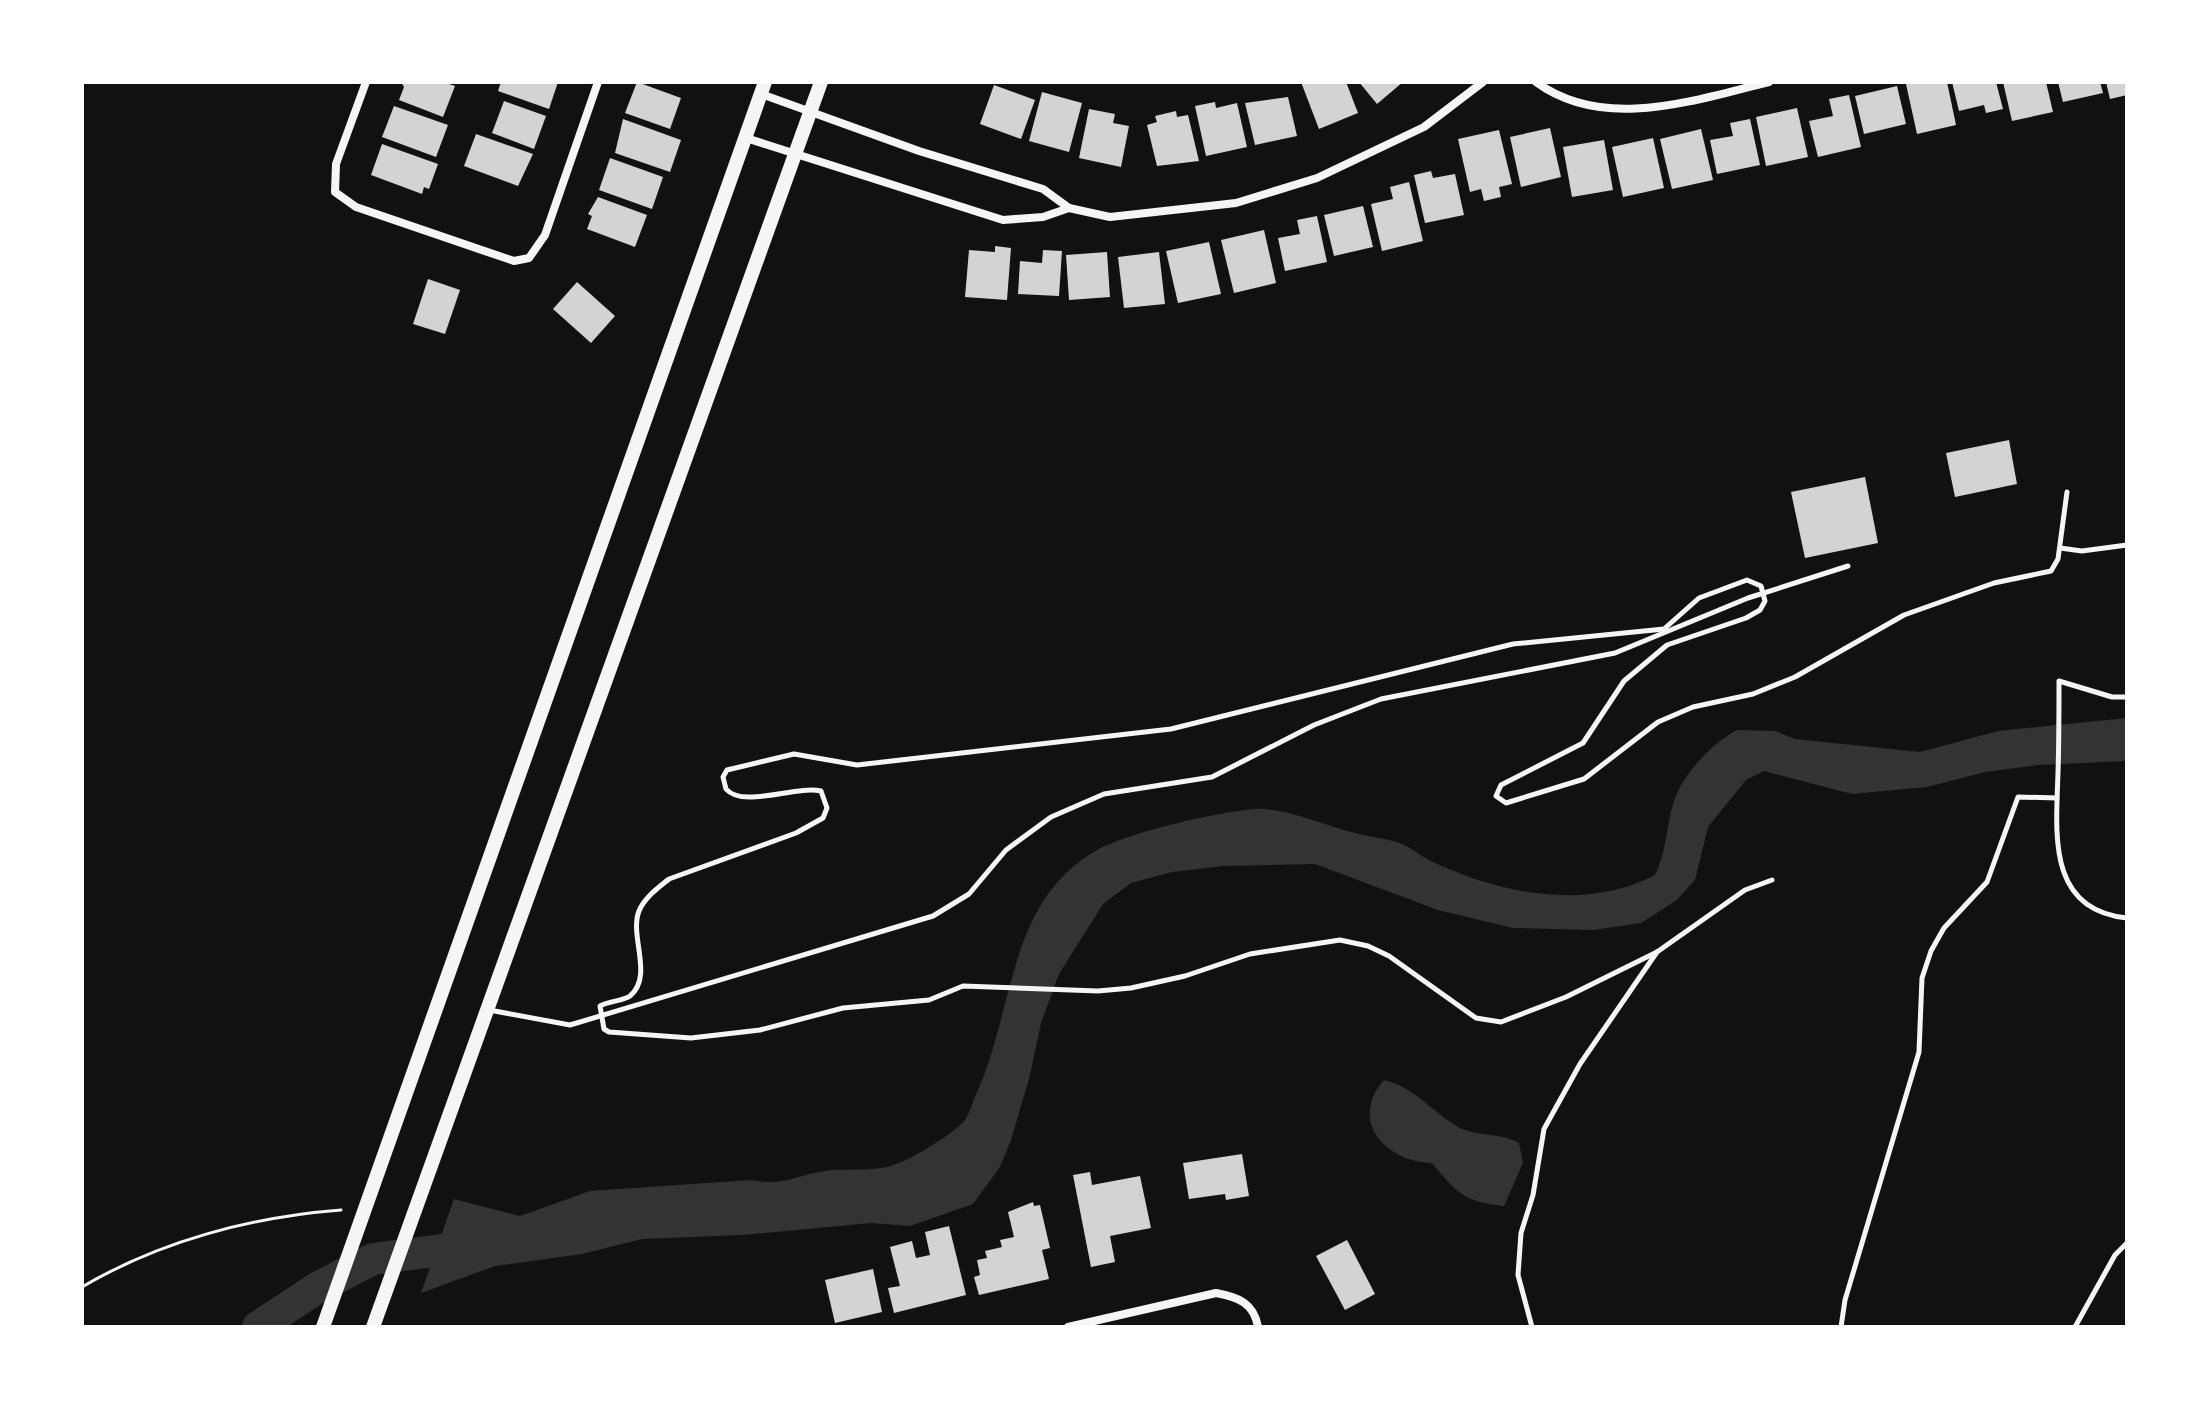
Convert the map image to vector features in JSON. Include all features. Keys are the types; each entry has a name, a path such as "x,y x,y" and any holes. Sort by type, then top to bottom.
{"main road":[{"path":"373,1327 821,82"},
{"path":"323,1327 763,88"}],"street":[{"path":"366,82 336,164 335,192 356,207 500,259 529,258 545,235 598,82"},
{"path":"763,88 810,111 919,151 1043,189 1069,208 1110,217 1236,203 1303,182 1424,127 1483,82"},
{"path":"1536,82 1581,106 1613,110 1643,108 1769,82"},
{"path":"746,138 1003,220 1043,217 1069,208"},
{"path":"1068,1327 1216,1293 1237,1297 1247,1304 1258,1327"}],"lane":[{"path":"1772,880 1745,890 1657,952 1566,997 1501,1022 1476,1018 1389,956 1368,946 1340,940 1250,954 1185,976 1131,988 1068,990 970,986 911,1004 843,1008 760,1030 691,1038 609,1032 604,1029 601,1016 600,1006 629,997 636,987 640,964 634,929 639,909 657,889 669,879 796,833 823,818 827,808 821,791 808,788 763,797 739,797 726,789 723,777 727,770 794,754 857,765 1171,729 1513,644 1664,629 1699,598 1747,580 1757,583 1765,601 1754,614 1686,636 1667,645 1642,664 1624,681 1583,743 1501,785 1496,792 1498,800 1506,803 1584,779 1658,722 1693,707 1753,694 1795,677 1904,615 1994,583 2051,571 2060,548 2067,492"},
{"path":"2060,548 2082,551 2127,545"},
{"path":"488,1010 570,1025 933,916 969,894 1006,850 1051,817 1104,794 1212,777 1314,725 1381,699 1615,653 1764,593 1848,566"},
{"path":"2127,697 2112,697 2059,681 2056,846 2078,899 2104,915 2127,918"},
{"path":"1841,1327 1845,1300 1919,1052 1922,978 1931,951 1944,928 1987,882 2018,797 2057,798"},
{"path":"1532,1327 1518,1275 1521,1233 1533,1195 1544,1129 1580,1064 1657,952"},
{"path":"2075,1327 2115,1255 2127,1243"}],"path":[{"path":"82,1287 127,1260 195,1237 302,1213 341,1210"}],"shaded area":[{"path":"2127,718 2127,761 2037,765 1985,772 1927,787 1852,794 1764,771 1746,780 1708,827 1695,880 1677,900 1641,923 1593,930 1513,928 1438,910 1315,864 1223,866 1172,872 1131,883 1103,904 1059,974 1041,1023 1011,1140 1000,1167 973,1204 910,1226 871,1223 742,1235 642,1239 582,1254 495,1266 421,1293 454,1199 520,1216 590,1191 751,1180 774,1182 833,1170 880,1168 894,1165 932,1146 960,1125 968,1114 989,1060 1018,959 1030,927 1046,898 1068,872 1097,850 1130,836 1219,814 1267,809 1396,842 1429,860 1487,883 1544,894 1601,893 1655,875 1678,791 1691,770 1709,751 1737,730 1775,731 1795,739 1920,752 1998,731"},
{"path":"1384,1080 1405,1088 1458,1127 1519,1143 1523,1163 1504,1206 1470,1199 1455,1189 1432,1163 1415,1161 1387,1147 1371,1124 1370,1110 1374,1095"}],"building":[{"path":"401,82 443,82 455,86 443,117 399,100 404,87"},
{"path":"501,82 558,82 549,109 498,91"},
{"path":"637,82 681,98 670,129 625,113"},
{"path":"1301,82 1346,82 1358,113 1319,129"},
{"path":"1359,82 1403,82 1377,104"},
{"path":"1947,82 1956,125 1917,134 1906,84"},
{"path":"1952,82 1996,82 2003,109 1986,113 1984,105 1959,111"},
{"path":"2003,82 2046,82 2053,112 2012,121"},
{"path":"2058,82 2100,82 2103,93 2063,102"},
{"path":"2106,82 2127,82 2127,95 2110,99"},
{"path":"994,85 1035,100 1021,139 980,124"},
{"path":"1897,86 1906,124 1864,134 1855,96"},
{"path":"1042,92 1082,103 1069,152 1029,141"},
{"path":"1849,95 1861,147 1818,157 1809,121 1833,116 1829,99"},
{"path":"1288,97 1297,136 1255,145 1245,103"},
{"path":"504,101 546,116 534,149 492,133"},
{"path":"1215,102 1216,108 1237,103 1247,147 1206,156 1195,106"},
{"path":"394,106 448,125 436,157 382,137"},
{"path":"1797,108 1808,157 1766,166 1756,117"},
{"path":"1089,109 1115,114 1113,123 1129,126 1121,167 1079,158"},
{"path":"1176,111 1177,117 1188,115 1199,161 1157,166 1147,125 1157,122 1155,116"},
{"path":"623,119 681,140 670,172 615,153"},
{"path":"1750,119 1760,165 1717,174 1710,140 1733,136 1730,123"},
{"path":"1550,128 1561,177 1521,187 1510,137"},
{"path":"1701,129 1713,180 1672,189 1660,139"},
{"path":"1499,130 1512,184 1499,187 1501,197 1484,201 1481,189 1470,192 1458,139"},
{"path":"476,134 533,154 518,186 464,166"},
{"path":"1653,138 1664,188 1623,197 1612,147"},
{"path":"1604,140 1613,190 1572,197 1563,147"},
{"path":"382,144 438,164 429,189 424,187 422,194 371,175"},
{"path":"610,158 663,177 652,209 599,190"},
{"path":"1431,171 1433,178 1455,174 1464,215 1425,223 1414,175"},
{"path":"1409,182 1423,241 1382,251 1371,204 1393,199 1390,187"},
{"path":"598,197 647,215 635,247 587,229 592,216 588,214"},
{"path":"1363,206 1373,247 1334,256 1324,215"},
{"path":"1317,216 1327,262 1285,271 1278,238 1300,234 1297,220"},
{"path":"1264,230 1276,283 1234,293 1221,240"},
{"path":"1209,242 1221,294 1178,303 1166,251"},
{"path":"995,246 1011,248 1007,300 965,297 969,250 995,252"},
{"path":"1043,250 1062,251 1059,296 1018,294 1020,261 1042,263"},
{"path":"1107,252 1110,297 1069,300 1066,255"},
{"path":"1159,252 1165,304 1124,308 1118,257"},
{"path":"428,279 460,290 445,334 413,324"},
{"path":"577,282 615,316 591,343 553,309"},
{"path":"2009,440 2017,484 1955,497 1946,453"},
{"path":"1865,477 1878,543 1805,558 1791,492"},
{"path":"1242,1154 1249,1196 1226,1200 1225,1194 1189,1199 1183,1163"},
{"path":"1090,1172 1092,1185 1140,1176 1151,1228 1110,1236 1115,1262 1091,1267 1073,1175"},
{"path":"1033,1202 1034,1206 1040,1205 1050,1248 1042,1250 1049,1279 979,1295 974,1277 980,1275 977,1260 987,1258 985,1251 1002,1247 1000,1240 1014,1237 1008,1212"},
{"path":"949,1226 966,1295 894,1313 888,1288 900,1286 890,1247 912,1241 916,1258 930,1255 925,1232"},
{"path":"1347,1240 1375,1294 1345,1310 1316,1256"},
{"path":"873,1269 882,1312 835,1323 825,1280"}],"waterway":[{"path":"258,1327 317,1288 373,1259 479,1245"}]}
